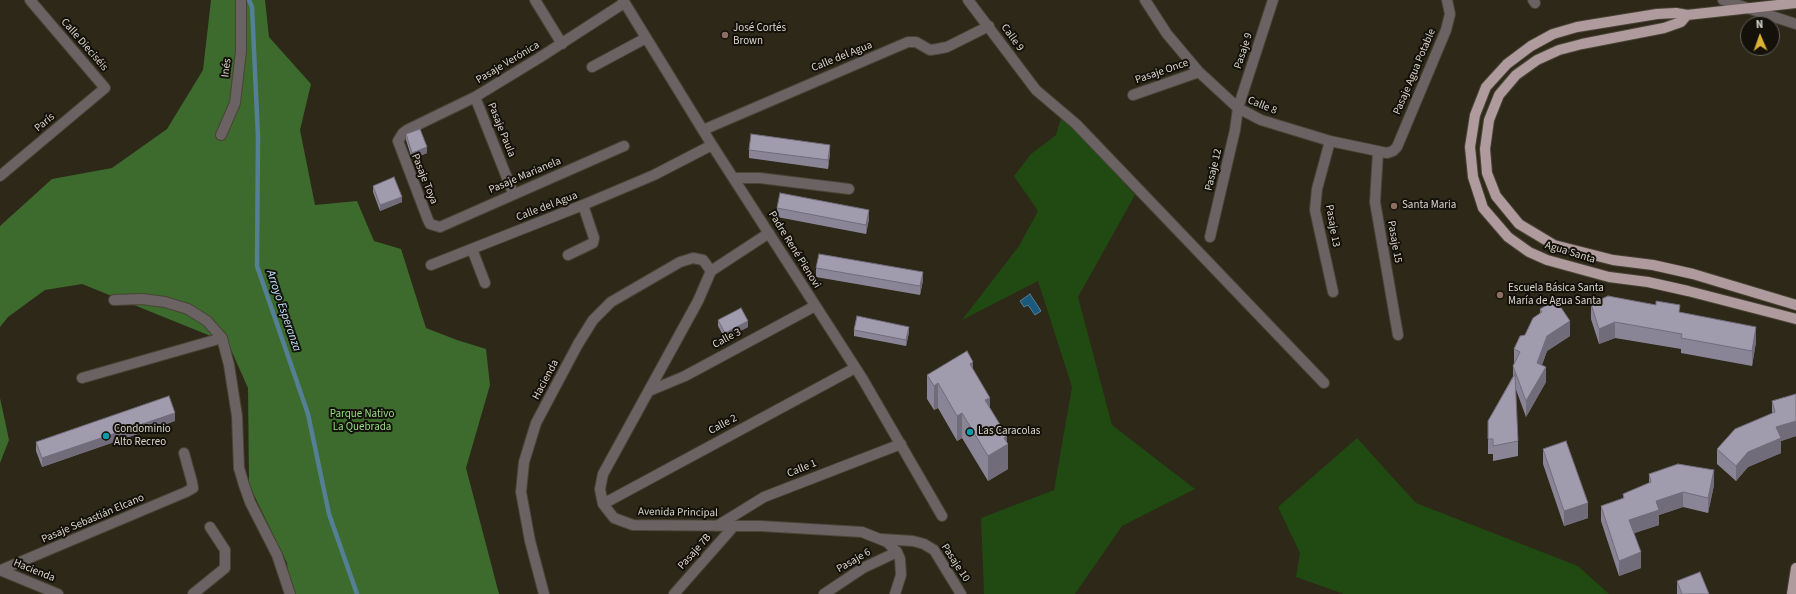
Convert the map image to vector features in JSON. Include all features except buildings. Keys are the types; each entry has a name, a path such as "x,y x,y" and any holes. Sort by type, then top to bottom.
{"main road":[{"name":"Agua Santa","path":"1796,2 1688,16 1676,13 1657,14 1577,27 1553,34 1531,46 1507,64 1486,87 1475,115 1470,147 1473,176 1483,208 1508,237 1529,252 1547,260 1609,277 1648,282 1796,319"},
{"name":"Agua Santa","path":"1688,16 1681,22 1664,28 1559,50 1537,60 1516,75 1499,96 1489,120 1485,149 1487,173 1496,196 1519,224 1554,245 1613,260 1652,265 1693,274 1796,305"},
{"path":"1792,594 1796,568"}],"street":[{"name":"Calle Dieciséis","path":"30,0 105,88"},
{"name":"Inés","path":"221,135 235,103 241,51 241,0"},
{"path":"535,0 562,44"},
{"name":"Calle 9","path":"968,0 1036,90 1076,124 1324,383"},
{"name":"Calle 8","path":"1145,0 1167,34 1200,72 1238,108 1261,120 1330,141 1378,152 1387,153 1393,151"},
{"name":"Pasaje 9","path":"1238,108 1272,0"},
{"name":"Pasaje Agua Potable","path":"1393,151 1446,30 1450,14 1447,0"},
{"path":"1723,0 1752,8 1796,24"},
{"name":"Pasaje Verónica","path":"399,136 407,130 475,97 562,44 624,1"},
{"name":"Padre René Pienovi","path":"624,1 712,145 735,178 855,368 942,516"},
{"name":"Calle del Agua","path":"703,130 908,42 916,42 930,50 937,49 946,47 989,26"},
{"path":"592,67 646,38"},
{"name":"Pasaje Once","path":"1133,95 1200,72"},
{"name":"París","path":"0,176 105,88"},
{"name":"Pasaje Paula","path":"475,97 513,194"},
{"name":"Pasaje 12","path":"1210,237 1236,130 1238,108"},
{"name":"Pasaje Toya","path":"399,136 398,145 428,220 435,226"},
{"name":"Pasaje 13","path":"1330,141 1317,189 1315,210 1333,292"},
{"name":"Calle del Agua","path":"431,264 583,206 654,175 712,145"},
{"name":"Pasaje Marianela","path":"435,226 445,225 624,146"},
{"name":"Pasaje 15","path":"1378,152 1375,202 1398,335"},
{"path":"735,178 760,178 849,189"},
{"path":"568,255 593,243 594,238 583,206"},
{"path":"603,504 600,488 603,474 698,300 711,271 769,233"},
{"path":"472,249 485,283"},
{"name":"Hacienda","path":"544,594 530,541 521,492 524,462 536,423 578,344 593,320 611,302 680,262 693,258 703,260 711,271"},
{"path":"114,300 142,299 165,302 188,309 207,321 222,338 229,365 237,416 239,468 244,485 277,554 290,594"},
{"name":"Calle 3","path":"649,391 684,376 815,306"},
{"path":"82,378 222,338"},
{"name":"Calle 2","path":"603,504 855,368"},
{"name":"Calle 1","path":"717,526 764,497 901,444"},
{"name":"Pasaje Sebastián Elcano","path":"0,570 193,488 184,453"},
{"name":"Avenida Principal","path":"603,504 614,518 626,524 814,528 862,532 881,539 897,552"},
{"name":"Pasaje 7B","path":"674,594 734,526"},
{"path":"193,594 225,568 226,550 210,527"},
{"name":"Pasaje 10","path":"881,539 913,541 924,544 934,550 961,594"},
{"path":"895,594 902,571 897,552"},
{"name":"Pasaje 6","path":"824,594 863,568 897,552"},
{"name":"Hacienda","path":"0,570 58,594"}],"green space":[{"name":"Parque Nativo La Quebrada","path":"211,0 265,0 269,37 311,84 300,130 315,205 357,201 374,241 401,249 426,328 486,349 490,385 466,468 499,594 290,594 287,563 249,485 248,388 228,343 82,284 45,290 8,317 0,327 0,226 52,179 112,168 167,129 203,70"},
{"path":"1062,115 1135,195 1078,297 1112,425 1195,489 1122,526 1075,594 984,594 981,518 1054,490 1072,387 1038,281 962,320 1019,246 1038,211 1014,176 1031,154 1056,135"},
{"path":"0,398 9,440 0,463"},
{"path":"1357,438 1416,503 1578,566 1609,594 1344,594 1296,577 1300,553 1278,507"}],"water":[{"path":"1030,294 1041,311 1035,315 1028,305 1024,307 1020,301"}],"waterway":[{"name":"Arroyo Esperanza","path":"249,0 252,7 258,137 257,266 308,414 329,514 357,594"}],"place":[{"name":"José Cortés Brown","path":"725,35"},
{"name":"Santa Maria","path":"1394,206"},
{"name":"Escuela Básica Santa María de Agua Santa","path":"1500,295"},
{"name":"Las Caracolas","path":"970,432"},
{"name":"Condominio Alto Recreo","path":"106,436"}]}
